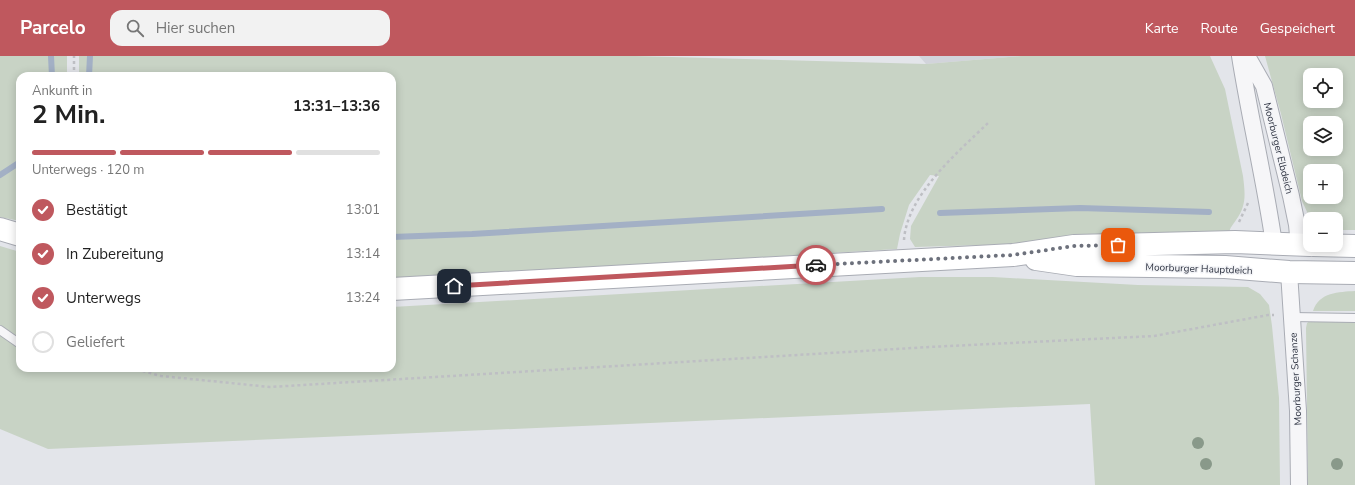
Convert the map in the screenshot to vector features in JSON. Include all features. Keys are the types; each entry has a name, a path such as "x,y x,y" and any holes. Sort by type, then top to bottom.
{"main road":[{"path":"0,229 16,234"},
{"name":"Moorburger Hauptdeich","path":"396,289 1013,255 1074,246 1236,242 1303,245"},
{"path":"1274,244 1275,253 1279,261 1289,272 1299,253 1303,249"},
{"name":"Moorburger Hauptdeich","path":"1343,246 1355,246"},
{"name":"Moorburger Hauptdeich","path":"1013,255 1077,265 1224,267 1289,272 1355,273"}],"street":[{"name":"Moorburger Elbdeich","path":"1240,56 1268,201 1274,244"},
{"name":"Moorburger Elbdeich","path":"1247,56 1264,86 1297,225 1303,237"},
{"name":"Moorburger Schanze","path":"1289,272 1298,411 1299,485"}],"lane":[{"path":"1292,317 1355,318"},
{"path":"0,330 16,341"}],"path":[{"path":"74,56 74,72"},
{"path":"904,260 904,236 908,220 920,196 945,166 988,123"},
{"path":"1236,242 1237,225 1246,210 1249,200"},
{"path":"146,372 161,376 270,387 921,347 1154,336 1268,315 1292,317"}],"shaded area":[{"path":"919,56 1021,56 926,64"}],"green space":[{"path":"0,56 67,56 67,72 16,72 16,220 0,217"},
{"path":"79,56 635,56 926,64 1021,56 1210,56 1225,89 1243,176 1244,204 1229,233 1048,243 915,247 910,239 911,226 939,176 930,175 909,205 897,249 396,278 396,72 79,72"},
{"path":"1265,56 1355,56 1355,230 1343,230 1343,212 1307,212 1303,204 1343,204 1343,164 1303,164 1303,203"},
{"path":"0,246 16,251 16,372 396,372 396,307 920,277 993,277 1138,285 1248,287 1260,294 1269,305 1279,398 1280,485 1095,485 1090,404 48,449 0,429"},
{"path":"1355,291 1355,311 1313,311 1320,300 1330,294"},
{"path":"1310,321 1355,321 1355,485 1308,485 1306,328 1307,323"}],"waterway":[{"path":"51,56 52,72"},
{"path":"89,72 90,56"},
{"path":"0,175 16,165"},
{"path":"940,213 1080,208 1209,212"},
{"path":"396,237 472,234 882,209"}],"way so far":[{"path":"816,265 1013,255 1074,246 1118,245"}],"route":[{"path":"454,286 816,265"}]}
